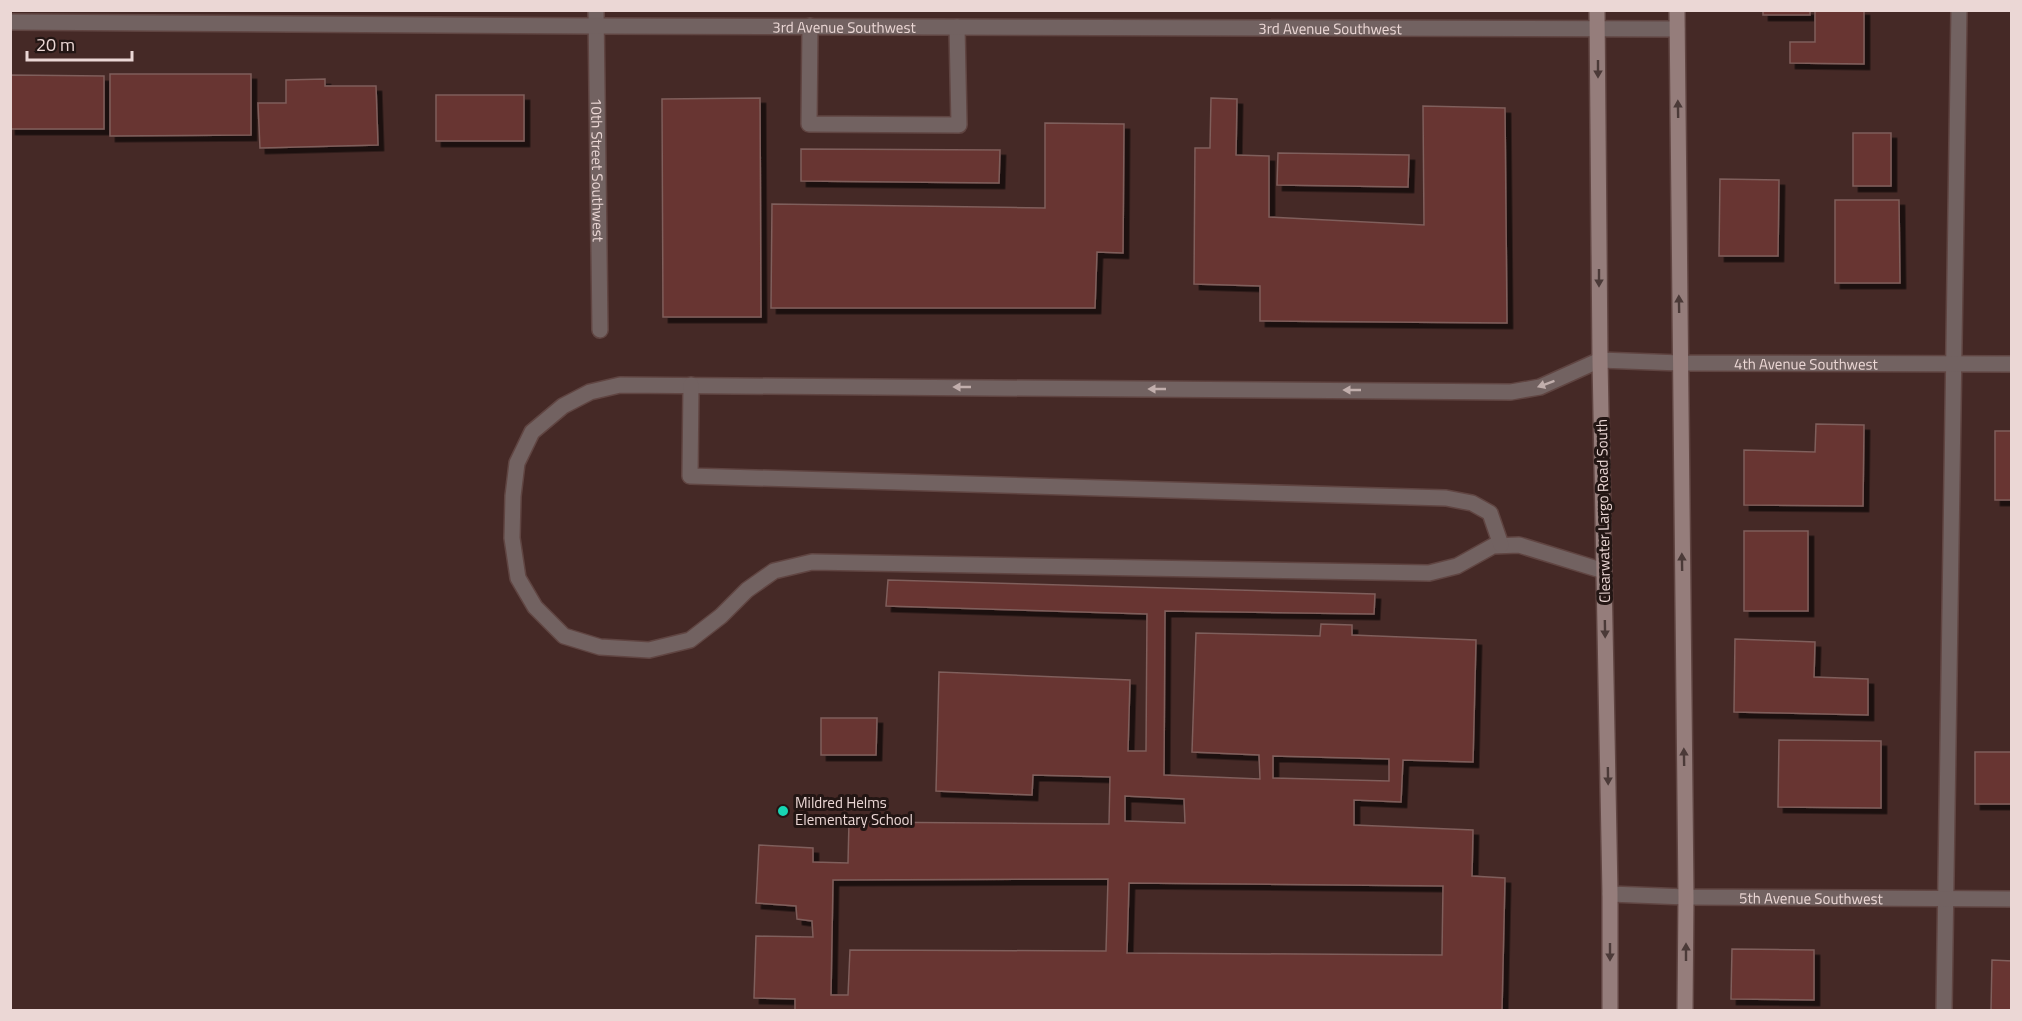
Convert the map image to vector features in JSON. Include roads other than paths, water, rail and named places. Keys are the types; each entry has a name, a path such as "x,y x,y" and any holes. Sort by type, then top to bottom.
{"main road":[{"name":"Clearwater Largo Road South","path":"1598,10 1600,360 1610,1011"},
{"path":"1677,10 1686,897 1685,1011"}],"street":[{"path":"1944,1011 1959,10"},
{"name":"3rd Avenue Southwest","path":"10,22 596,18 810,26 1677,29"},
{"name":"10th Street Southwest","path":"596,18 600,330"},
{"path":"810,26 809,124 959,125 957,27"},
{"path":"1600,360 1540,387 1511,392 620,385 590,392 563,406 532,432 518,463 513,496 512,538 518,578 536,607 564,636 600,647 649,650 690,640 721,616 747,590 774,571 812,562 1429,573 1457,566 1493,546 1519,545 1604,571"},
{"name":"4th Avenue Southwest","path":"1600,360 1680,363 2012,364"},
{"path":"691,385 690,476 1446,498 1472,503 1490,513 1501,545"},
{"name":"5th Avenue Southwest","path":"1610,894 1686,897 2012,899"}],"place":[{"name":"Mildred Helms Elementary School","path":"783,811"}]}
